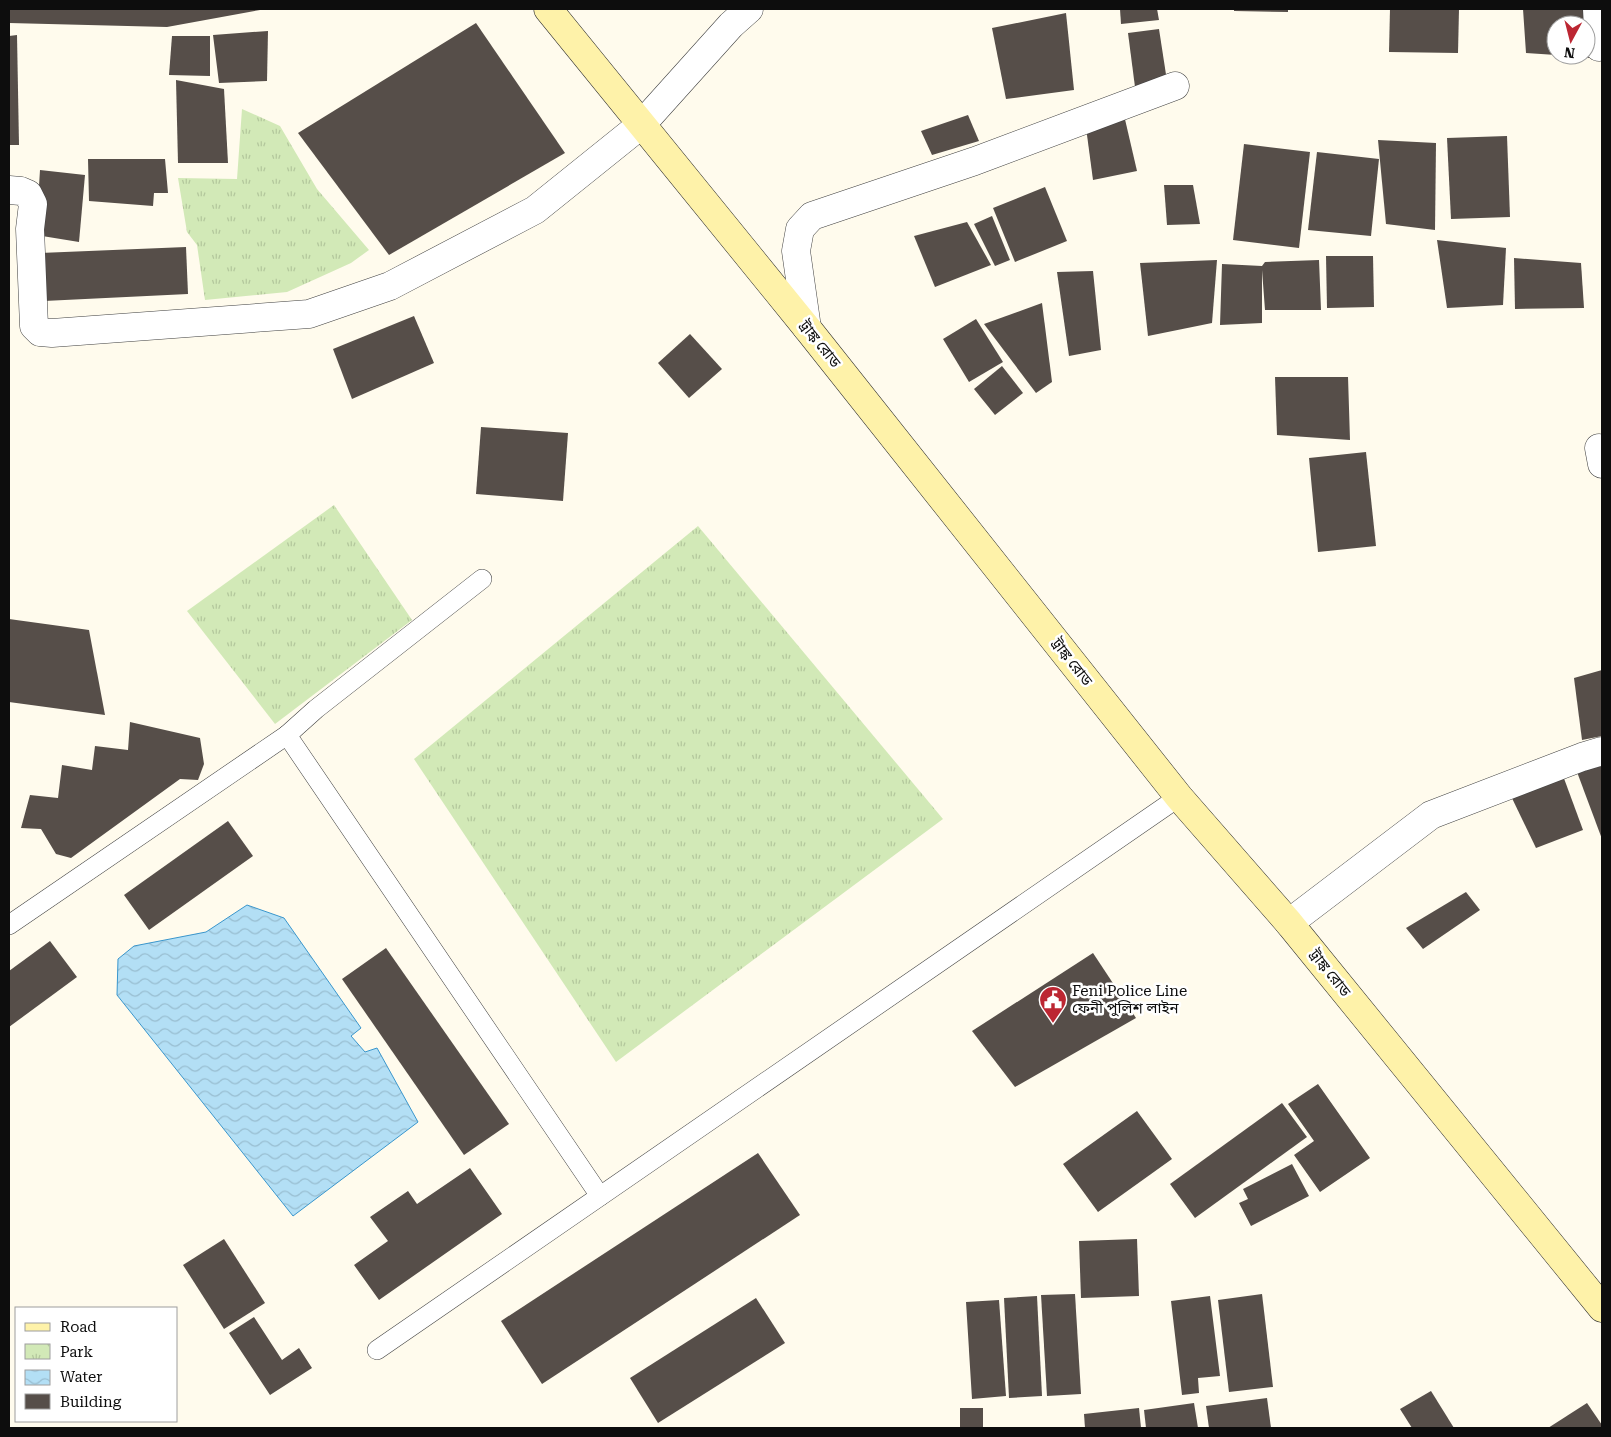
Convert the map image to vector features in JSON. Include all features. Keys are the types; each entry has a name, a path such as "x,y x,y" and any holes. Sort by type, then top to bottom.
{"main road":[{"name":"ট্রাঙ্ক রোড","path":"548,9 807,328 1179,797 1289,923 1602,1308"}],"street":[{"path":"9,190 28,194 33,204 30,229 34,326 40,332 52,333 309,314 390,286 536,210 642,124 732,25 749,9"},
{"path":"1597,9 1599,47"},
{"path":"807,328 796,250 800,229 812,216 975,161 1174,86"},
{"path":"1289,923 1431,815 1602,751"}],"lane":[{"path":"9,925 287,734 316,709 482,579"},
{"path":"287,734 600,1196"},
{"path":"377,1350 1179,797"}],"green space":[{"path":"242,109 280,126 317,189 369,250 351,263 287,292 205,300 197,245 187,232 178,178 237,179"},
{"path":"334,505 412,620 275,724 187,611"},
{"path":"698,526 943,819 616,1062 414,759"}],"water":[{"path":"247,905 284,918 361,1028 351,1036 365,1052 377,1048 418,1122 293,1216 117,995 118,959 134,946 206,932"}],"building":[{"path":"9,9 260,10 167,27 9,23"},
{"path":"1120,9 1157,9 1159,20 1121,24"},
{"path":"1234,9 1288,9 1288,12 1234,11"},
{"path":"1390,9 1459,9 1458,53 1389,52"},
{"path":"1523,9 1585,9 1586,15 1546,15 1546,54 1526,53"},
{"path":"1066,13 1074,90 1006,99 992,28"},
{"path":"476,23 565,153 389,255 298,133"},
{"path":"1159,29 1167,81 1135,87 1128,33"},
{"path":"268,31 267,81 219,83 213,35"},
{"path":"17,35 19,145 9,145 9,36"},
{"path":"172,36 210,36 210,76 169,75"},
{"path":"176,80 224,89 228,163 178,163"},
{"path":"968,115 979,141 932,155 921,131"},
{"path":"1124,115 1137,171 1093,180 1085,120"},
{"path":"1507,136 1510,217 1451,219 1447,138"},
{"path":"1378,140 1436,143 1435,230 1386,224"},
{"path":"1244,144 1310,152 1299,248 1233,240"},
{"path":"1317,152 1379,159 1371,236 1308,230"},
{"path":"88,159 165,159 168,193 154,193 153,206 89,201"},
{"path":"40,170 85,175 79,242 36,235"},
{"path":"1164,185 1193,185 1200,224 1167,225"},
{"path":"1045,187 1067,241 1015,262 993,208"},
{"path":"992,216 1010,260 995,266 974,224"},
{"path":"967,222 991,265 935,287 914,236"},
{"path":"1437,240 1506,248 1503,305 1447,308"},
{"path":"186,247 188,294 44,301 40,253"},
{"path":"1326,256 1373,256 1374,307 1327,308"},
{"path":"1514,258 1581,263 1584,308 1515,309"},
{"path":"1217,260 1212,323 1148,336 1140,263"},
{"path":"1319,260 1321,310 1265,310 1262,270 1262,323 1220,325 1222,264 1262,266 1265,262"},
{"path":"1093,271 1101,350 1069,356 1057,272"},
{"path":"1042,303 1052,382 1036,393 984,324"},
{"path":"414,316 434,363 352,399 333,349"},
{"path":"976,319 1003,362 969,382 943,339"},
{"path":"690,334 722,369 689,398 658,363"},
{"path":"1002,366 1023,393 995,415 974,389"},
{"path":"1275,377 1348,377 1350,440 1277,435"},
{"path":"481,427 568,433 563,501 476,494"},
{"path":"1366,452 1376,546 1318,552 1309,458"},
{"path":"9,619 89,630 105,715 9,702"},
{"path":"1602,670 1602,736 1582,740 1574,678"},
{"path":"130,722 200,738 204,764 198,780 180,779 71,858 56,854 41,829 21,828 30,795 58,798 62,765 92,770 95,746 128,750"},
{"path":"1602,766 1602,839 1577,772"},
{"path":"1562,773 1583,830 1536,848 1510,794"},
{"path":"228,821 253,856 149,930 124,895"},
{"path":"1466,892 1480,910 1423,949 1406,928"},
{"path":"50,941 77,977 9,1027 9,971"},
{"path":"386,948 509,1124 464,1155 342,979"},
{"name":"Feni Police Line ফেনী পুলিশ লাইন","path":"1093,953 1136,1018 1015,1087 972,1031"},
{"path":"1318,1084 1370,1158 1320,1192 1294,1155 1314,1141 1288,1104"},
{"path":"1282,1103 1307,1137 1195,1218 1170,1184"},
{"path":"1137,1111 1172,1159 1098,1212 1063,1164"},
{"path":"758,1153 800,1215 542,1384 501,1321"},
{"path":"1292,1164 1309,1196 1251,1226 1239,1203 1248,1199 1243,1189"},
{"path":"470,1168 502,1214 379,1300 354,1265 388,1241 370,1217 408,1191 417,1204"},
{"path":"224,1239 265,1303 224,1329 183,1265"},
{"path":"1137,1239 1139,1296 1081,1298 1079,1241"},
{"path":"1075,1294 1081,1394 1047,1396 1041,1295"},
{"path":"1262,1294 1273,1387 1229,1392 1218,1300"},
{"path":"1037,1296 1042,1396 1009,1398 1004,1298"},
{"path":"1210,1296 1220,1376 1198,1378 1199,1393 1182,1395 1171,1301"},
{"path":"756,1298 785,1343 658,1423 630,1378"},
{"path":"999,1300 1006,1396 972,1399 966,1302"},
{"path":"254,1317 282,1360 299,1348 312,1368 270,1395 229,1333"},
{"path":"1431,1391 1454,1428 1412,1428 1400,1409"},
{"path":"1267,1398 1271,1428 1209,1428 1206,1406"},
{"path":"1194,1403 1198,1428 1146,1428 1144,1410"},
{"path":"1587,1403 1602,1425 1602,1428 1548,1428"},
{"path":"960,1408 983,1408 983,1428 960,1428"},
{"path":"1139,1408 1141,1428 1085,1428 1084,1414"}],"place":[{"name":"Feni Police Line ফেনী পুলিশ লাইন","path":"1053,1024"}]}
